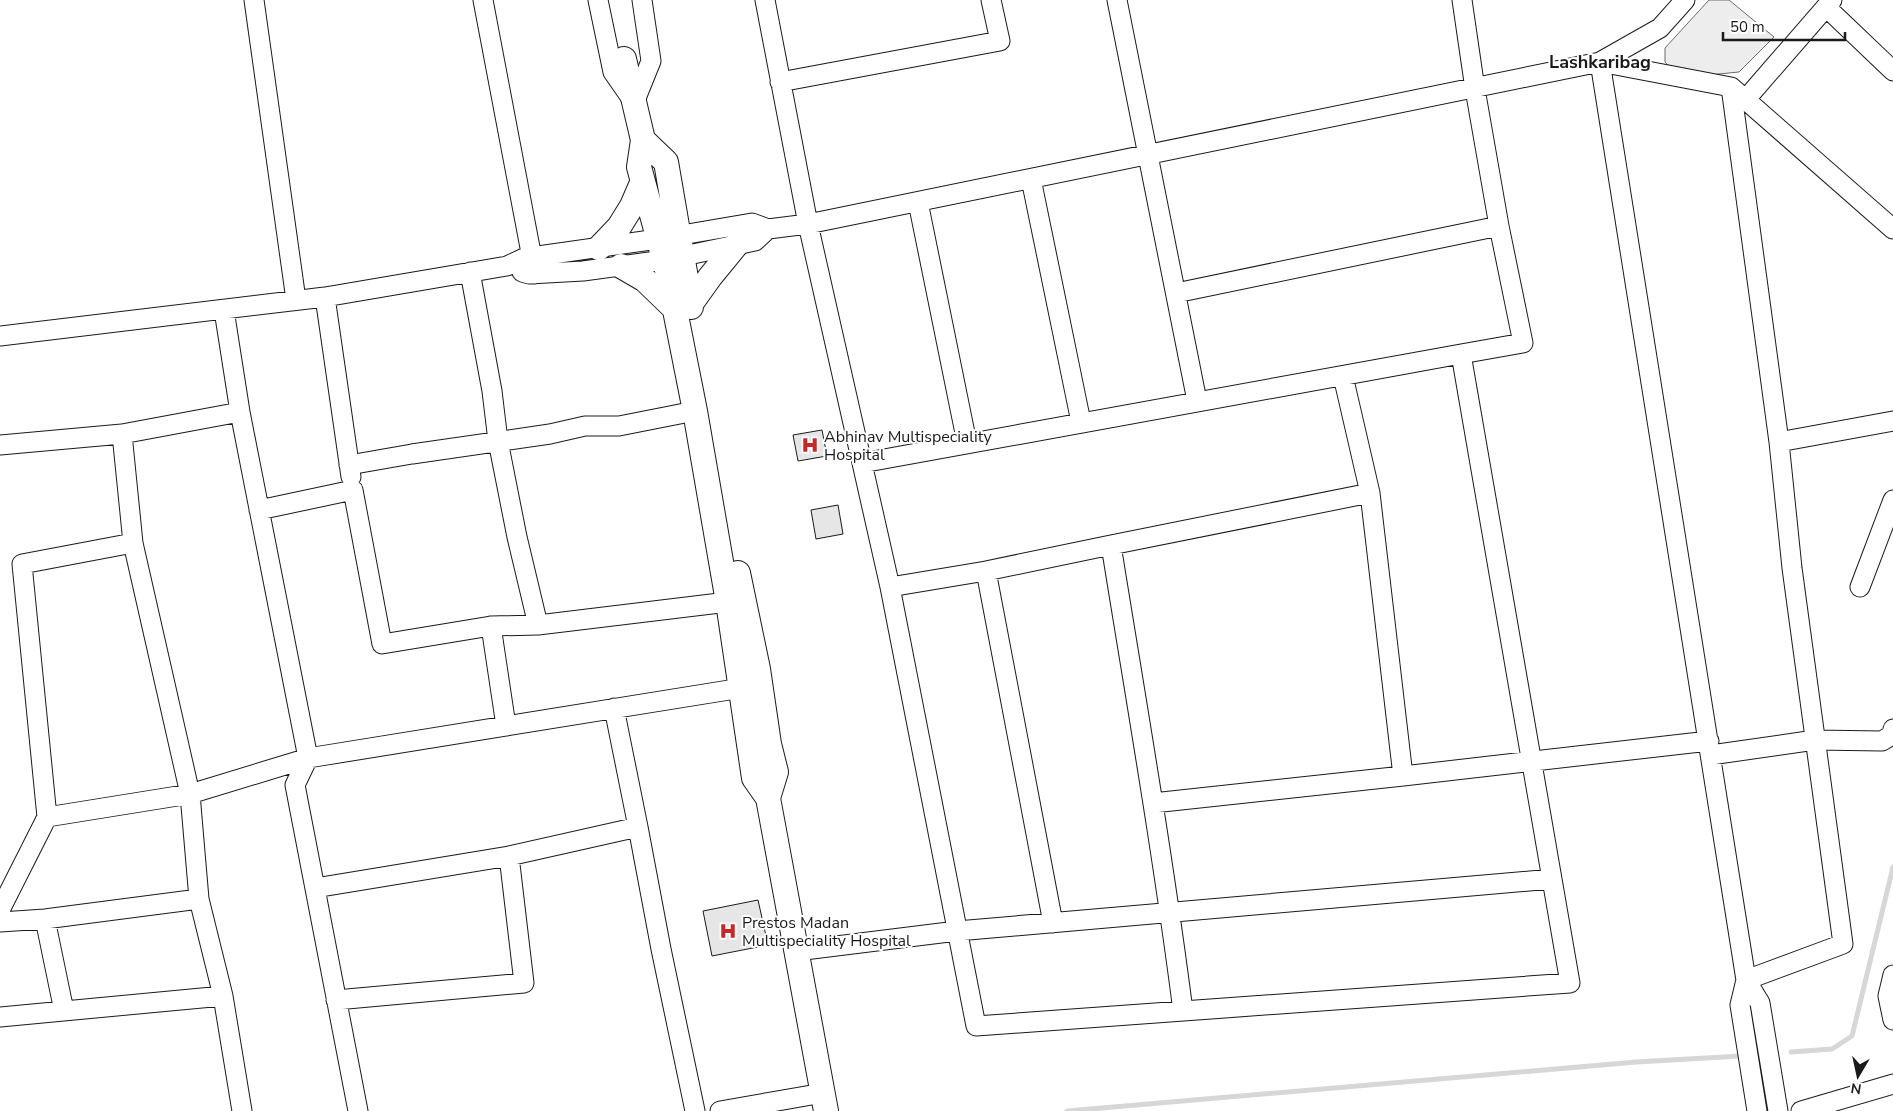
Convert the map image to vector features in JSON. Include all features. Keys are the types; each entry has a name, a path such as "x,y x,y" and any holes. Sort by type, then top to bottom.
{"main road":[{"path":"624,59 643,140 639,168 642,183 671,248"},
{"path":"643,140 666,162 671,248 683,307 707,393 728,524 751,686 754,778 768,798 824,1102"},
{"path":"599,248 619,227 632,206 642,183"},
{"path":"683,307 737,244"},
{"path":"621,266 645,280 683,307 695,411 728,602 751,686"}],"street":[{"path":"254,0 296,300"},
{"path":"0,336 325,298 507,266 529,274 533,266 483,0"},
{"path":"598,0 613,72 634,103"},
{"path":"634,103 651,61 642,0"},
{"path":"765,0 808,224 890,587 976,1026 1570,983 1461,354"},
{"path":"780,82 1000,41 992,0"},
{"path":"1117,0 1197,401"},
{"path":"862,463 1523,343 1499,226 1475,89 1462,0"},
{"path":"533,266 583,271 621,266 671,248 752,223 768,229 808,224 1600,62 1660,28 1685,0"},
{"path":"1746,99 1829,4 1893,71"},
{"path":"1600,62 1732,87 1893,229"},
{"path":"1600,62 1746,980 1740,1005 1757,1111"},
{"path":"1732,87 1779,442 1792,568 1843,944 1746,980"},
{"path":"1031,179 1081,422"},
{"path":"918,202 967,444"},
{"path":"1176,292 1499,226"},
{"path":"533,266 599,248 671,248 737,244 754,241 768,229"},
{"path":"470,272 492,391 498,441 517,537 538,624"},
{"path":"325,298 353,490 382,644 491,626 538,624 728,602"},
{"path":"224,310 240,412 308,758 295,785 358,1111"},
{"path":"1343,376 1370,492 1403,776"},
{"path":"349,465 550,434 585,426 619,426 695,411"},
{"path":"0,445 122,434 240,412"},
{"path":"1779,442 1893,421"},
{"path":"122,434 133,543 190,794 199,899 224,996 242,1111"},
{"path":"259,510 353,490"},
{"path":"890,587 986,571 1370,492"},
{"path":"1860,587 1893,500"},
{"path":"0,910 47,817 22,564 133,543"},
{"path":"1110,544 1171,913 1183,1011"},
{"path":"986,571 1053,923"},
{"path":"491,626 506,726"},
{"path":"47,817 190,794 308,758 751,686"},
{"path":"614,708 695,1111"},
{"path":"1153,803 1532,761 1815,740 1882,741 1892,735 1893,729"},
{"path":"315,888 509,856 638,827"},
{"path":"336,1000 524,983 509,856"},
{"path":"796,951 957,931 1552,879"},
{"path":"0,922 45,919 199,899"},
{"path":"45,919 64,1011"},
{"path":"1893,976 1888,996 1893,1020"},
{"path":"1746,980 1760,1003 1778,1111"},
{"path":"0,1016 224,996"},
{"path":"1801,1111 1893,1084"},
{"path":"720,1111 824,1102"}],"shaded area":[{"path":"1709,0 1729,0 1774,37 1739,72 1708,75 1674,72 1665,62 1665,48"}],"building":[{"path":"822,430 827,456 798,461 793,435"},
{"path":"838,505 843,534 816,539 811,510"},
{"path":"758,900 768,945 712,956 703,911"}],"waterway":[{"path":"1791,1052 1832,1049 1852,1036 1893,867"},
{"path":"1067,1111 1636,1062 1741,1056"}],"place":[{"name":"Abhinav Multispeciality Hospital","path":"810,445"},
{"name":"Prestos Madan Multispeciality Hospital","path":"728,931"}],"district":[{"name":"Lashkaribag","path":"1600,62"}]}
